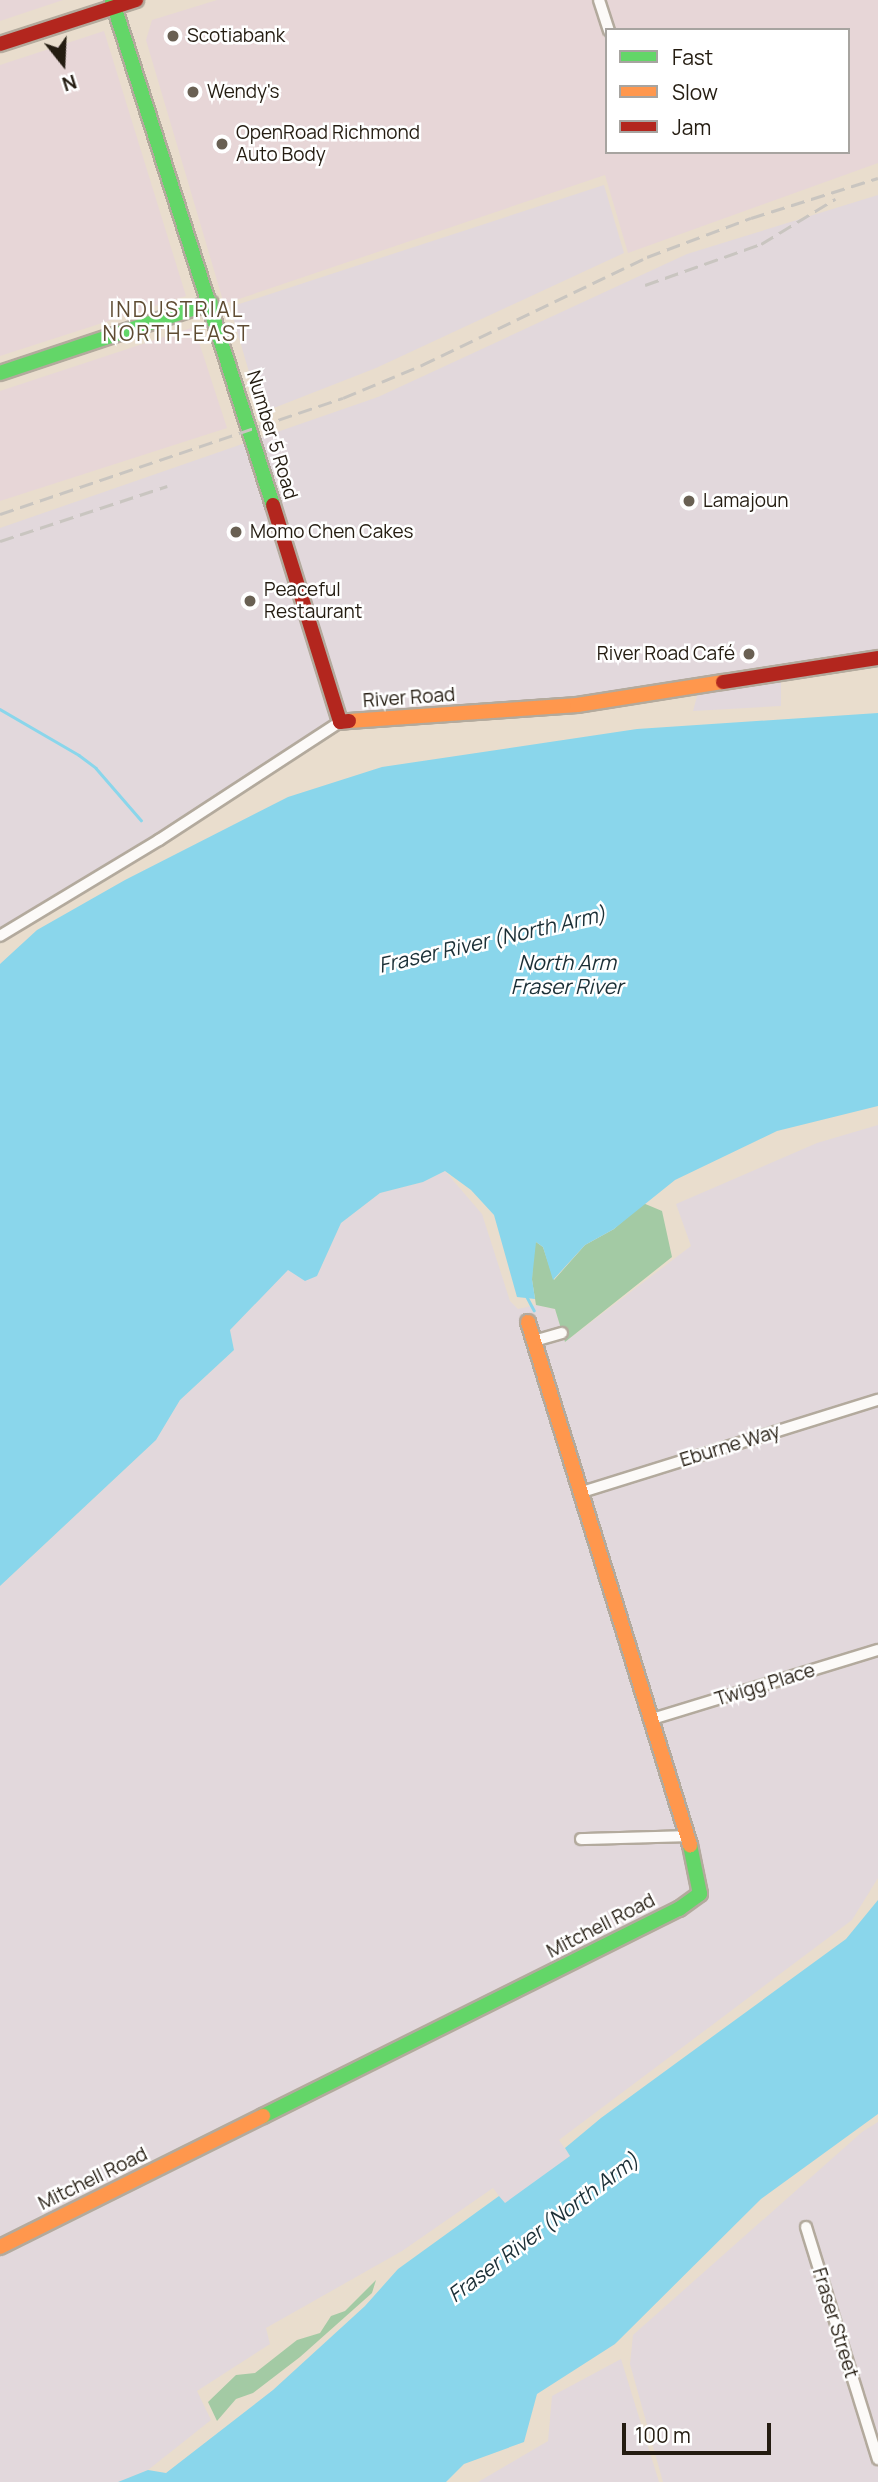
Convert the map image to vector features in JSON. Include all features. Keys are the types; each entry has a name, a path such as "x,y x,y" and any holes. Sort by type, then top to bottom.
{"street":[{"path":"0,44 113,4 136,0"},
{"path":"599,0 608,28"},
{"name":"Number 5 Road","path":"113,4 211,303 340,722"},
{"path":"0,373 211,303"},
{"name":"River Road","path":"0,936 159,840 340,722 577,705 878,658"},
{"name":"Mitchell Road","path":"0,2247 685,1905 700,1894 696,1870 652,1719 610,1594 582,1492 528,1322"},
{"path":"534,1341 562,1333"},
{"name":"Eburne Way","path":"582,1492 878,1400"},
{"name":"Twigg Place","path":"652,1719 878,1650"},
{"path":"581,1839 686,1836"},
{"name":"Fraser Street","path":"806,2227 878,2459"}],"shaded area":[{"path":"0,0 63,0 0,21"},
{"path":"217,0 878,0 878,163 628,253 605,175 224,304 146,40 152,20"},
{"path":"104,31 186,296 0,356 0,65"},
{"path":"604,185 624,253 376,368 261,413 230,307"},
{"path":"878,195 878,658 577,705 340,722 0,936 0,528 378,397 687,254"},
{"path":"194,327 227,428 0,501 0,391"},
{"path":"781,678 781,706 693,711 699,689"},
{"path":"878,1125 878,1878 852,1920 559,2140 570,2156 505,2204 493,2188 402,2251 266,2328 270,2344 197,2391 211,2420 148,2470 118,2482 0,2482 0,1586 156,1440 180,1400 234,1350 230,1330 288,1269 317,1276 341,1223 380,1193 423,1182 445,1171 482,1214 510,1301 518,1309 536,1305 555,1309 565,1342 691,1246 676,1204 817,1143"},
{"path":"878,2122 878,2482 663,2482 630,2364 633,2335 862,2132"},
{"path":"621,2359 659,2482 478,2482 548,2441 552,2396"}],"green space":[{"path":"643,1203 662,1211 672,1257 565,1342 555,1309 536,1305 532,1280 533,1244 536,1242 543,1247 554,1280 585,1245 614,1229"},
{"path":"376,2280 372,2293 300,2357 253,2393 236,2399 217,2421 208,2402 236,2375 255,2373 297,2340 320,2333 331,2316 345,2311"}],"water":[{"name":"North Arm Fraser River","path":"878,713 878,1106 777,1131 675,1180 614,1229 585,1245 553,1280 543,1247 536,1242 532,1279 535,1299 517,1297 494,1215 471,1190 445,1171 423,1182 380,1193 341,1223 317,1276 305,1281 288,1270 230,1330 234,1350 180,1400 156,1440 0,1586 0,964 37,930 125,880 288,797 382,767 637,729"},
{"name":"Fraser River (North Arm)","path":"878,1900 878,2114 761,2199 615,2344 537,2394 524,2442 464,2464 446,2482 118,2482 148,2470 166,2473 273,2390 365,2306 398,2269 499,2196 505,2203 570,2156 565,2148 601,2118 846,1939"}],"waterway":[{"path":"0,709 79,755 96,768 141,820"},
{"path":"527,1297 534,1310"}],"railway":[{"path":"0,514 343,398 422,365 647,257 751,218 878,178"},
{"path":"645,285 761,244 835,199"},
{"path":"0,541 167,486"}],"traffic: fast":[{"path":"112,0 273,505"},
{"path":"0,373 211,303"},
{"path":"263,2116 679,1909 700,1894 690,1845"}],"traffic: slow":[{"path":"349,721 577,705 723,682"},
{"path":"528,1322 690,1845"},
{"path":"0,2247 263,2116"}],"traffic: jam":[{"path":"0,44 136,0"},
{"path":"273,505 340,722 349,721"},
{"path":"723,682 878,658"}],"place":[{"name":"Scotiabank","path":"173,36"},
{"name":"Wendy's","path":"193,92"},
{"name":"OpenRoad Richmond Auto Body","path":"222,144"},
{"name":"Lamajoun","path":"689,501"},
{"name":"Momo Chen Cakes","path":"236,532"},
{"name":"Peaceful Restaurant","path":"250,601"},
{"name":"River Road Café","path":"749,654"}],"district":[{"name":"INDUSTRIAL NORTH-EAST","path":"177,321"}]}
